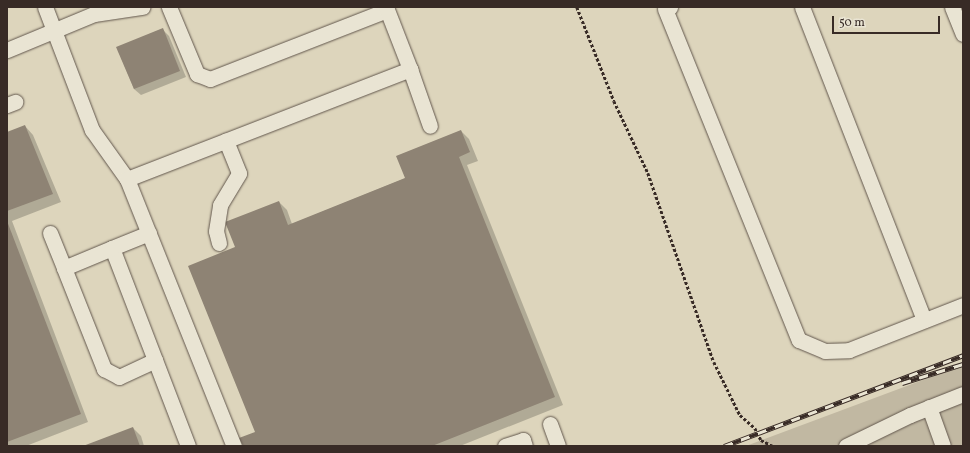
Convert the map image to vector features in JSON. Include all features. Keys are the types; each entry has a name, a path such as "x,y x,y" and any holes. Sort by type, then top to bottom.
{"street":[{"path":"45,7 56,32 92,130 127,179 234,446"},
{"path":"7,50 56,32 94,14 142,7"},
{"path":"169,7 197,74 210,79 386,8 430,126"},
{"path":"670,7 665,9 799,340 825,351 849,350 963,305"},
{"path":"802,7 924,320"},
{"path":"952,7 963,34"},
{"path":"127,179 410,69"},
{"path":"219,243 216,231 220,205 238,173 226,140"},
{"path":"50,233 104,369 119,377 155,360"},
{"path":"64,268 149,233"},
{"path":"112,248 188,446"},
{"path":"846,446 865,442 929,407 963,394"},
{"path":"929,407 943,446"},
{"path":"550,424 558,446"},
{"path":"506,446 523,440 525,446"}],"path":[{"path":"577,7 614,101 648,173 714,362 740,415 755,428 761,440 773,446"}],"shaded area":[{"path":"963,365 963,446 746,446"}],"building":[{"path":"163,28 180,71 134,89 116,47"},
{"path":"25,125 53,194 7,211 7,132"},
{"path":"461,130 470,152 459,157 555,397 432,446 243,446 239,438 255,432 188,266 235,247 225,222 279,201 288,225 405,178 396,156"},
{"path":"7,221 81,414 7,442"},
{"path":"133,427 140,446 83,446"}],"railway":[{"path":"724,446 963,355"},
{"path":"902,383 963,364"}]}
